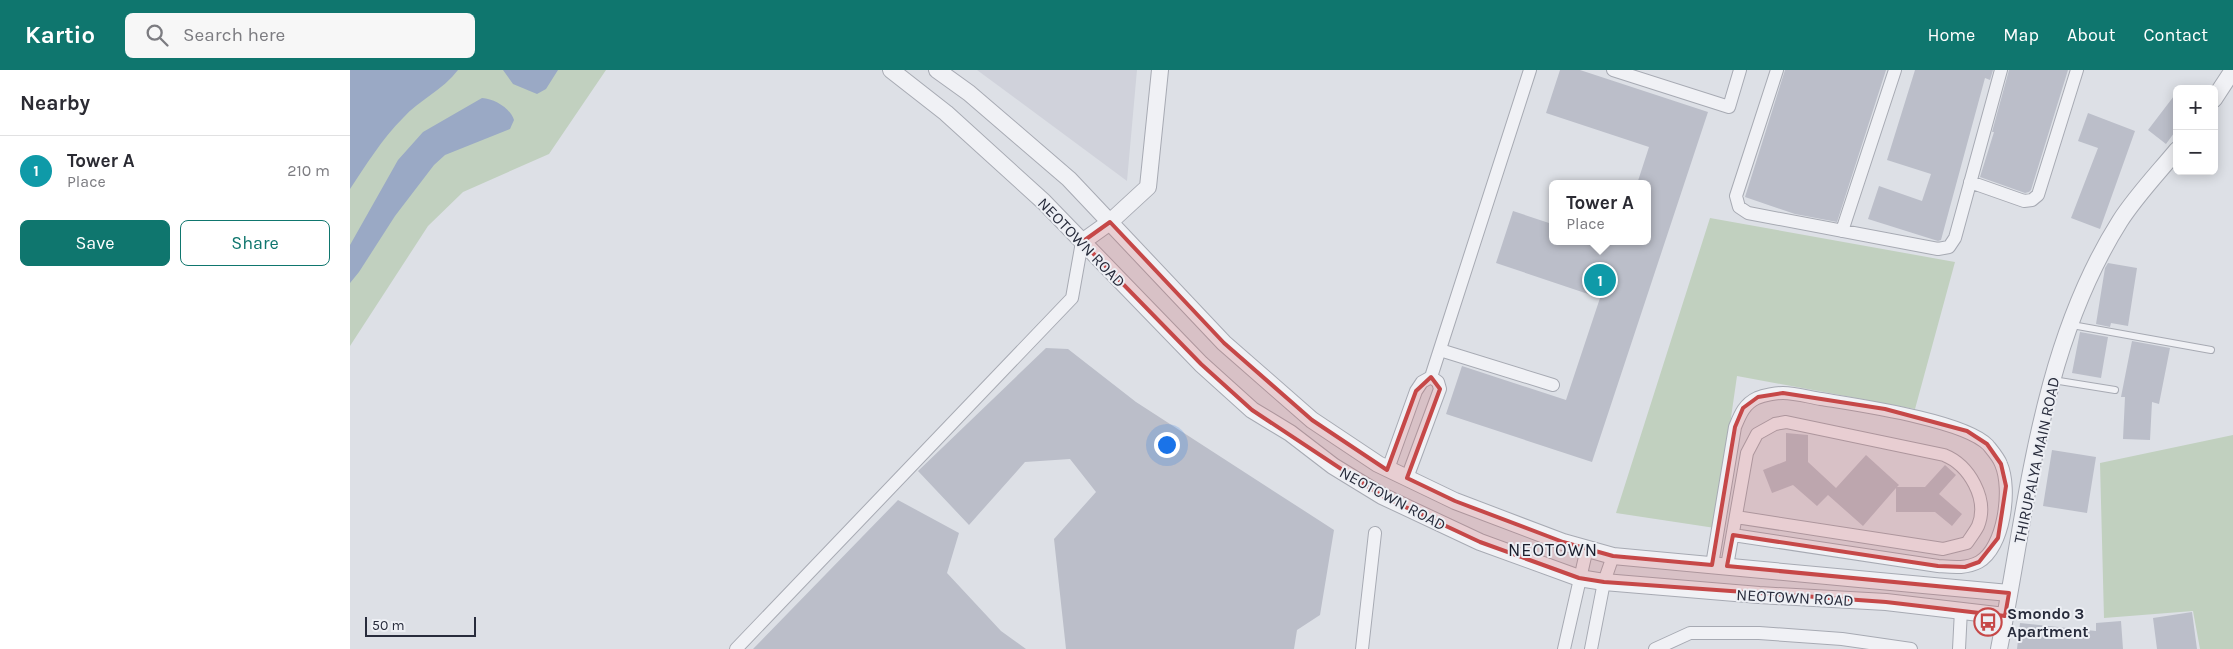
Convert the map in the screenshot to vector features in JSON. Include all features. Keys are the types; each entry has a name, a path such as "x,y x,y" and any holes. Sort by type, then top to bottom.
{"street":[{"name":"NEOTOWN ROAD","path":"891,70 946,113 1044,202 1201,364 1252,410 1290,433 1333,466 1382,496 1480,542 1579,578 1604,582 1759,595 1886,602 2006,616"},
{"name":"NEOTOWN ROAD","path":"937,70 969,94 1069,179 1224,343 1312,420 1388,469 1455,501 1563,542 1613,556 2009,593"},
{"path":"736,649 1072,298 1082,242 1110,222 1148,187 1160,70"},
{"path":"1388,469 1416,391 1422,382 1431,377 1530,70"},
{"path":"1614,70 1728,107 1740,70"},
{"path":"1777,70 1736,196 1739,207 1748,213 1938,249 1949,247 1955,238 2001,70"},
{"path":"1842,231 1895,70"},
{"path":"1970,182 2024,201 2032,200 2038,195 2077,70"},
{"path":"2218,93 2233,70"},
{"name":"THIRUPALYA MAIN ROAD","path":"1999,649 2047,394 2079,297 2120,220 2173,155"},
{"path":"1440,350 1553,385"},
{"path":"1407,478 1440,389 1438,382 1431,377"},
{"path":"1720,566 1734,427 1743,408 1758,398 1783,393 1792,394 1885,409 1967,431 1987,444 2001,464 2006,486 2005,506 1998,538 1991,552 1979,562 1965,567 1938,566 1733,535"},
{"path":"1720,566 1733,535 1746,453 1751,443 1764,429 1775,424 1786,422 1944,455 1956,460 1976,484 1981,512 1978,526 1967,543 1943,550 1736,517"},
{"path":"1362,649 1375,533"},
{"path":"1564,649 1586,548"},
{"path":"1590,649 1604,582 1613,556"},
{"path":"1960,649 1959,628 1969,611"},
{"path":"1655,649 1690,633 1842,639 1911,649"}],"lane":[{"path":"2070,324 2211,350"},
{"path":"2052,380 2115,390"}],"highlighted area":[{"path":"1110,222 1224,343 1312,420 1387,470 1416,391 1431,377 1440,389 1407,478 1455,501 1563,542 1613,556 1712,565 1735,427 1743,408 1758,397 1783,393 1885,409 1967,431 1987,444 2001,464 2006,486 1998,538 1979,562 1965,567 1938,566 1733,535 1727,566 2009,593 2005,616 1886,602 1604,582 1579,578 1480,542 1382,496 1252,410 1201,364 1082,242"}],"shaded area":[{"path":"977,70 1137,70 1127,181"}],"green space":[{"path":"350,70 606,70 549,154 463,192 428,226 350,346"},
{"path":"1710,218 1955,262 1915,409 1737,376 1715,528 1616,513"},
{"path":"2233,435 2233,649 2200,649 2193,611 2104,618 2100,463"}],"water":[{"path":"350,70 458,70 395,126 350,189"},
{"path":"503,70 558,70 546,89 537,94 513,84"},
{"path":"482,98 497,102 506,108 514,120 510,129 445,155 434,165 395,216 350,283 350,245 398,160 423,132"}],"building":[{"path":"1560,70 1580,70 1708,112 1592,462 1446,414 1462,366 1566,400 1600,298 1496,263 1513,211 1549,223 1549,245 1651,245 1651,180 1638,180 1649,147 1546,113"},
{"path":"1785,70 1886,70 1837,222 1795,214 1745,197"},
{"path":"1915,70 1993,70 1990,80 1985,78 1941,240 1938,241 1868,219 1879,186 1922,201 1931,174 1887,160"},
{"path":"2009,70 2068,70 2031,190 2025,193 1980,177 1994,132 1992,132"},
{"path":"2173,97 2173,134 2166,144 2148,130"},
{"path":"2088,113 2135,131 2100,229 2071,218 2098,148 2078,141"},
{"path":"2108,263 2137,268 2128,326 2111,323 2110,327 2096,324 2105,268"},
{"path":"2080,332 2108,337 2101,378 2072,373"},
{"path":"2132,341 2170,348 2159,404 2152,402 2150,440 2123,439 2125,397 2121,397"},
{"path":"1046,348 1068,349 1136,402 1334,530 1320,615 1297,630 1294,649 1066,649 1054,539 1096,492 1070,459 1025,462 969,525 918,471"},
{"path":"1786,433 1808,435 1808,462 1836,488 1866,455 1899,485 1897,487 1925,487 1945,465 1956,475 1939,494 1962,514 1952,526 1935,512 1896,512 1896,488 1863,526 1828,495 1817,506 1793,485 1772,493 1763,470 1786,461"},
{"path":"2052,450 2096,457 2087,513 2043,506"},
{"path":"898,500 959,533 947,573 1001,631 1026,649 753,649"},
{"path":"2192,612 2197,649 2157,649 2153,618"},
{"path":"2121,621 2123,649 2017,649 2020,623 2096,631 2096,623"}],"place":[{"name":"Tower A","path":"1600,280"},
{"name":"Smondo 3 Apartment","path":"1988,622"}],"district":[{"name":"NEOTOWN","path":"1553,550"}]}
